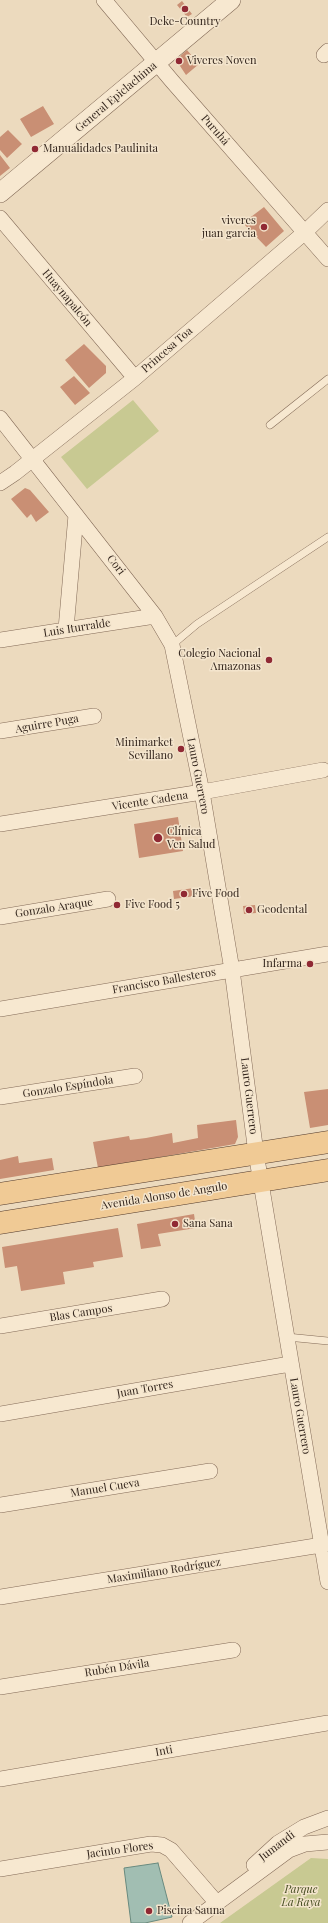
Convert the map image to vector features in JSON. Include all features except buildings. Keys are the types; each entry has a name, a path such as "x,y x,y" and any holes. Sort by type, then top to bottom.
{"main road":[{"path":"0,1194 328,1142"},
{"name":"Avenida Alonso de Angulo","path":"0,1223 328,1170"}],"street":[{"name":"Puruhá","path":"104,0 156,63 328,259"},
{"name":"General Epiclachima","path":"0,193 231,0"},
{"name":"Princesa Toa","path":"0,483 33,459 135,378 304,233 328,210"},
{"name":"Huaynapalcón","path":"0,218 135,378"},
{"name":"Cori","path":"0,418 155,616"},
{"path":"66,629 76,515"},
{"name":"Luis Iturralde","path":"0,640 155,616"},
{"name":"Lauro Guerrero","path":"155,616 172,645 202,792 232,970 260,1180 287,1337 290,1364 325,1545 328,1582"},
{"name":"Aguirre Puga","path":"0,732 94,716"},
{"name":"Vicente Cadena","path":"0,824 202,792 323,770"},
{"name":"Gonzalo Araque","path":"0,917 108,899"},
{"name":"Francisco Ballesteros","path":"0,1009 328,954"},
{"name":"Gonzalo Espíndola","path":"0,1097 135,1076"},
{"name":"Blas Campos","path":"0,1326 162,1300"},
{"name":"Juan Torres","path":"0,1414 290,1364"},
{"name":"Manuel Cueva","path":"0,1505 210,1471"},
{"name":"Maximiliano Rodríguez","path":"0,1597 325,1545"},
{"name":"Rubén Dávila","path":"0,1687 233,1650"},
{"name":"Inti","path":"0,1779 328,1723"},
{"name":"Jumandi","path":"236,1888 255,1864 278,1843 304,1827 328,1818"},
{"name":"Jumandi","path":"190,1923 216,1902 289,1850 305,1844 328,1842"},
{"name":"Jacinto Flores","path":"0,1869 152,1844 162,1845 171,1850 216,1902"}],"lane":[{"path":"270,425 328,379"},
{"path":"172,645 197,624 328,537"},
{"path":"287,1337 328,1341"}],"green space":[{"path":"133,400 159,431 87,489 61,457"},
{"name":"Parque La Raya","path":"311,1858 328,1859 328,1923 220,1923"}],"shaded area":[{"path":"158,1863 172,1917 145,1923 131,1923 124,1868"}],"place":[{"name":"Deke-Country","path":"185,9"},
{"name":"Viveres Noven","path":"179,61"},
{"name":"Manualidades Paulinita","path":"35,149"},
{"name":"viveres juan garcia","path":"264,227"},
{"name":"Colegio Nacional Amazonas","path":"269,660"},
{"name":"Minimarket Sevillano","path":"181,749"},
{"name":"Clínica Ven Salud","path":"158,838"},
{"name":"Five Food","path":"184,894"},
{"name":"Five Food 5","path":"117,905"},
{"name":"Geodental","path":"249,910"},
{"name":"Infarma","path":"310,964"},
{"name":"Sana Sana","path":"175,1224"},
{"name":"Piscina Sauna","path":"149,1911"}]}
